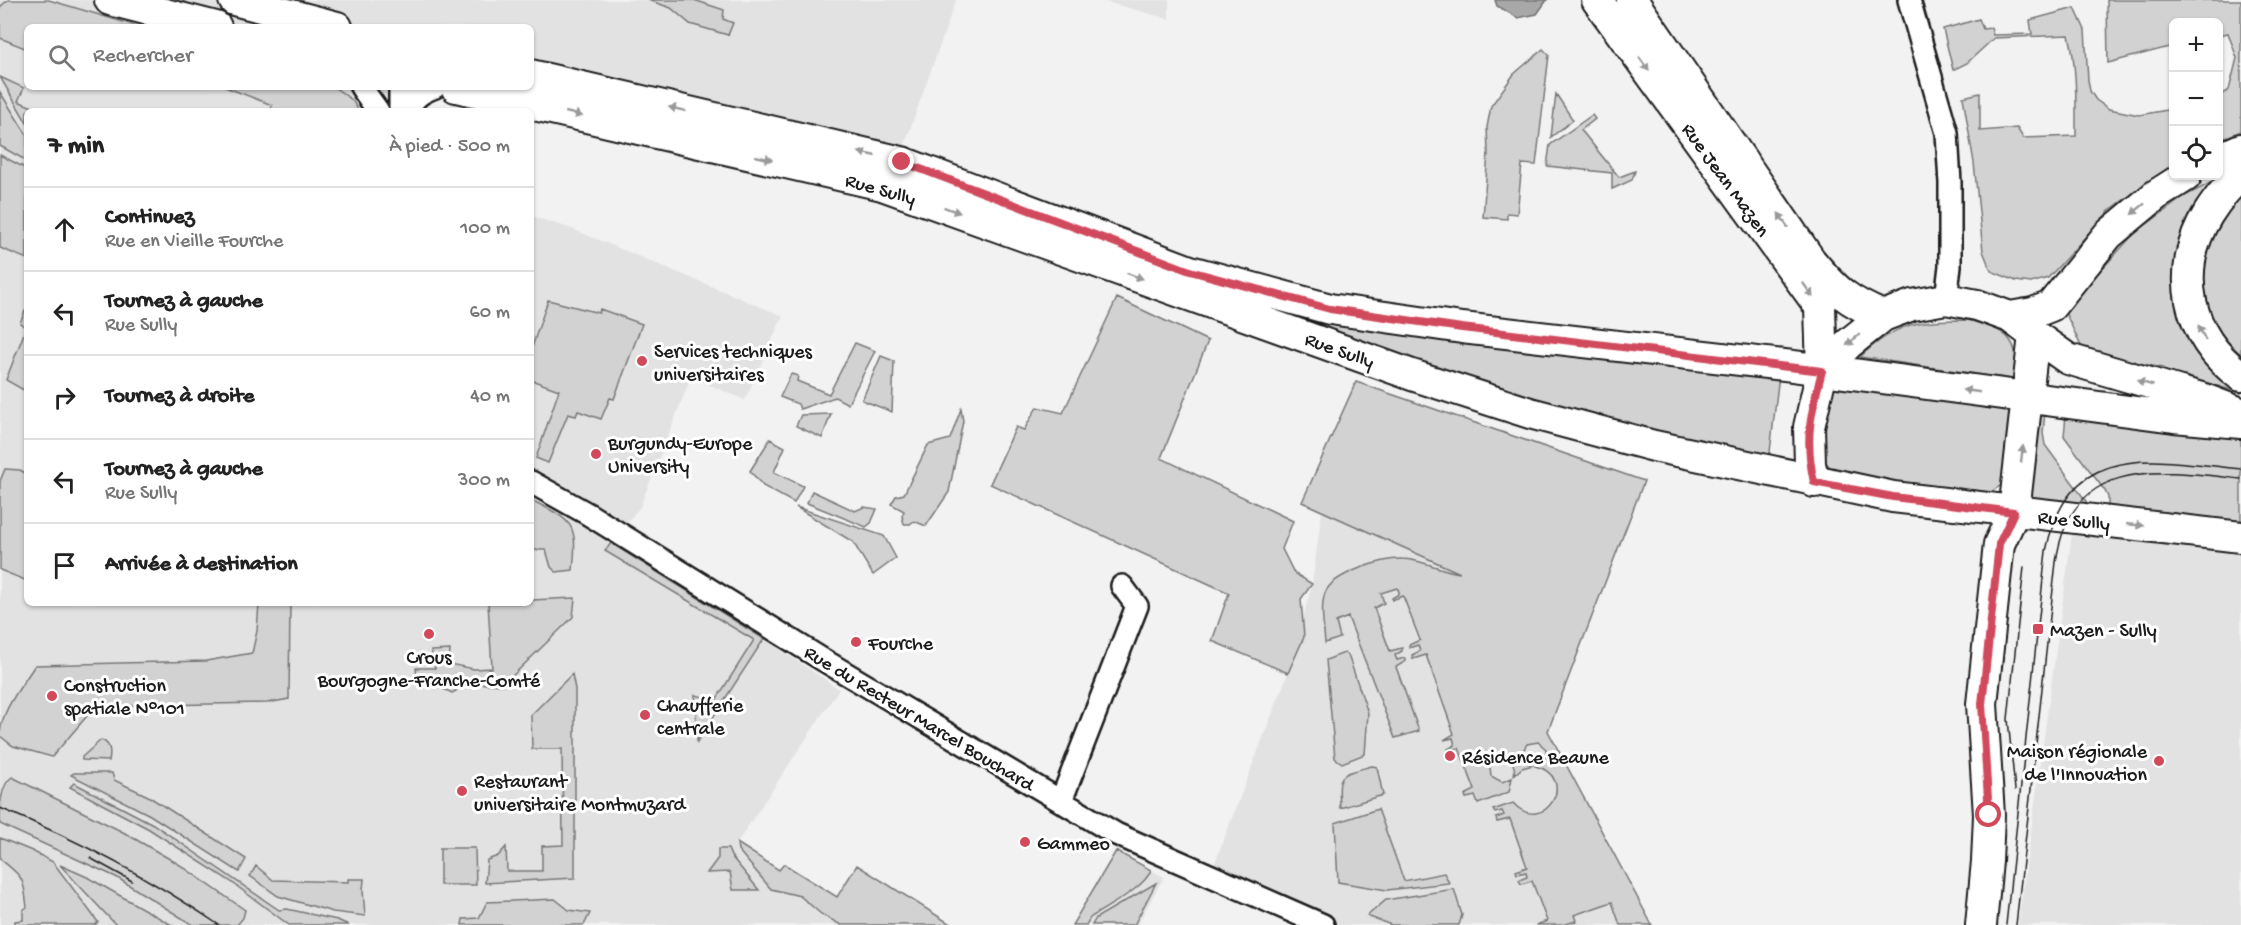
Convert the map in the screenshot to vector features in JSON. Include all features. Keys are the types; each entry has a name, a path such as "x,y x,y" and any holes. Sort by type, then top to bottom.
{"main road":[{"path":"110,0 204,24"},
{"path":"234,0 326,24"},
{"name":"Rue Jean Mazen","path":"1632,0 1810,261 1842,296 1856,305 1883,316"},
{"path":"1599,2 1665,47"},
{"name":"Rue Jean Mazen","path":"1599,2 1820,307 1822,371 1809,426 1810,464 1814,482"},
{"name":"Rue Sully","path":"534,76 902,162 1190,271 1330,309 1462,328 1822,371 2174,417 2241,423"},
{"name":"Rue Sully","path":"469,90 882,185 1412,375 1530,413 1654,446 1814,482 1893,497 2241,537"},
{"path":"2223,157 2241,149"},
{"path":"2241,176 2216,201 2206,218 2196,237 2188,274 2192,306 2204,339 2217,356 2241,376"},
{"path":"2010,316 2033,313 2051,306 2108,235 2156,195 2180,180"},
{"path":"1822,371 1848,344 1883,316 1912,305 1946,299 1977,305 2010,316 2068,359 2205,399 2241,413"},
{"path":"1981,925 1989,815 1982,704 1999,544 2014,512 2034,335"}],"street":[{"path":"1909,0 1947,133 1950,183 1950,266 1946,299"},
{"path":"363,90 376,108"},
{"path":"400,90 400,108"},
{"path":"408,108 413,98 427,90"},
{"name":"Rue du Recteur Marcel Bouchard","path":"534,484 588,514 805,649 1116,834 1323,925"},
{"path":"1061,801 1137,606 1122,586"}],"shaded area":[{"name":"Burgundy-Europe University","path":"0,0 956,0 903,149 534,63 534,24 24,24 24,90 444,90 425,108 24,108 24,606 534,606 534,217 575,230 783,316 745,400 691,377 640,507 614,538 839,689 737,843 779,870 784,864 837,897 857,865 952,925 0,925"},
{"path":"8,0 49,0 130,24 24,24 24,48 0,38 0,7"},
{"path":"648,0 694,0 724,10 723,19 733,23 728,35 690,24 671,8"},
{"path":"1099,0 1169,0 1169,19"},
{"path":"1495,0 1547,0 1537,14 1518,18 1497,6"},
{"path":"2107,0 2241,0 2241,131 2223,138 2223,94 2229,90 2237,58 2228,33 2223,34 2223,18 2169,18 2169,47 2108,63"},
{"path":"2075,8 2085,30 2088,80 2090,91 2096,100 2109,109 2139,115 2169,110 2169,167 2110,210 2048,278 2031,283 2016,281 1991,271 1983,251 1974,163 1963,97 1980,93 1980,131 2017,128 2023,138 2076,136 2075,72 2069,35 1994,38 1967,63 1953,70 1943,29 1979,19 1983,29 1991,28 1993,35 2032,34 2030,20"},
{"path":"1543,49 1549,55 1536,165 1522,164 1517,214 1507,213 1507,219 1483,217 1488,153 1487,127 1491,106 1514,74"},
{"path":"0,77 24,88 18,101 35,108 24,108 24,118"},
{"path":"233,90 338,90 352,100 357,108 272,108 272,105"},
{"path":"0,92 24,130 24,159 0,146"},
{"path":"1556,94 1573,120 1551,137"},
{"path":"1592,115 1595,119 1581,130 1619,177 1635,171 1632,180 1612,189 1612,173 1547,166 1550,145"},
{"path":"0,155 24,167 24,258 0,248"},
{"path":"2218,180 2180,255 2241,386 2241,393 2185,376 2161,375 2163,368 2129,361 2081,346 2064,310 2135,233 2185,196"},
{"path":"2241,195 2241,354 2219,331 2214,322 2206,297 2203,270 2212,230 2221,216"},
{"path":"1117,298 1208,341 1161,458 1293,521 1282,549 1294,573 1312,584 1301,599 1304,637 1288,673 1212,641 1229,593 990,484 1016,427 1024,430 1037,407 1063,413"},
{"path":"548,300 599,313 600,309 642,324 614,399 610,398 601,419 578,411 576,416 568,414 548,463 536,458 559,390 534,381 534,341"},
{"path":"24,313 24,326 20,323"},
{"path":"1320,319 1779,375 1769,460 1714,448 1481,386 1316,329"},
{"path":"1968,320 2002,332 2013,344 2018,380 1860,357 1886,336 1910,325 1922,322"},
{"path":"24,333 24,390 6,380"},
{"path":"855,343 875,351 848,404 835,397 800,409 798,404 780,397 791,374 798,376 797,381 829,394"},
{"path":"881,356 894,361 892,412 862,400"},
{"path":"1356,382 1644,481 1548,731 1652,925 1620,925 1612,902 1574,915 1576,921 1562,925 1536,925 1547,921 1532,881 1521,884 1519,880 1527,877 1526,872 1517,874 1516,871 1527,867 1510,819 1497,822 1496,818 1504,815 1502,811 1495,813 1493,810 1513,803 1525,812 1536,813 1545,809 1552,801 1556,792 1555,781 1548,772 1535,766 1545,760 1546,749 1538,742 1527,744 1524,757 1533,765 1522,768 1514,775 1513,764 1510,760 1502,757 1493,762 1490,767 1491,776 1502,782 1512,778 1509,792 1478,804 1475,796 1466,798 1465,795 1475,790 1459,748 1449,751 1448,749 1455,745 1453,738 1444,740 1454,734 1426,655 1413,659 1412,655 1420,651 1418,645 1409,648 1409,645 1420,640 1403,596 1392,600 1399,594 1397,588 1381,593 1384,603 1374,608 1390,651 1402,648 1402,651 1395,655 1397,660 1404,658 1406,661 1396,667 1419,731 1395,738 1348,617 1336,622 1340,638 1325,643 1323,611 1325,593 1330,586 1347,574 1371,564 1394,559 1416,561 1460,573 1302,502"},
{"path":"1833,382 2017,404 2004,483 1991,492 1977,495 1835,473 1823,459 1822,441"},
{"path":"961,409 963,421 949,492 926,526 914,521 904,524 902,516 904,511 891,504 896,496 904,494 928,445 950,439"},
{"path":"2045,412 2043,433 2045,445 2086,501 2086,509 2030,501 2039,419"},
{"path":"831,414 822,438 796,426 801,415"},
{"path":"2066,415 2241,434 2241,525 2108,511 2108,497 2105,491 2064,436"},
{"path":"770,439 785,447 774,472 803,486 794,503 763,486 750,471"},
{"path":"5,469 24,472 24,580 0,570 0,481"},
{"path":"812,491 855,511 864,507 877,509 871,523 866,527 807,503"},
{"path":"534,502 556,513 570,525 574,542 573,570 556,572 551,567 546,550 534,550"},
{"path":"796,507 884,536 896,558 873,575 853,542"},
{"path":"1322,511 1465,575 1652,925 1297,925 1207,883 1288,673 1312,584"},
{"path":"2072,534 2241,551 2241,925 2018,925"},
{"path":"611,543 764,639 697,742 695,695 716,700 754,640 605,551"},
{"path":"575,598 573,617 503,685 456,682 456,691 452,693 437,686 437,681 417,681 416,668 435,668 431,651 450,650 449,664 474,669 492,668 488,606 534,606 534,600"},
{"path":"259,606 290,606 289,699 267,703 107,706 93,709 52,757 13,746 0,736 8,708 35,665 206,661 252,653 257,631"},
{"path":"1344,653 1348,655 1368,713 1365,754 1342,763 1335,758 1326,660"},
{"path":"572,674 575,689 575,878 485,883 487,860 498,856 506,847 507,871 542,871 542,846 563,845 562,749 532,749 531,715"},
{"path":"101,740 110,748 109,761 82,760 82,757"},
{"path":"1377,767 1383,795 1340,808 1339,788 1343,777 1352,771"},
{"path":"74,773 112,773 114,780 148,796 246,859 239,872 150,815 71,775"},
{"path":"12,777 123,832 180,865 245,910 243,918 237,925 193,925 116,877 0,824 3,791"},
{"path":"74,783 153,824 279,910 287,909 337,920 349,925 289,925 230,881 149,829 70,787"},
{"path":"1378,809 1404,881 1444,873 1449,883 1387,890 1338,882 1335,823"},
{"path":"0,838 53,862 98,922 95,925 15,925 15,921 23,920 23,910 27,907 21,879 0,859"},
{"path":"737,843 779,870 784,864 837,897 857,865 952,925 841,925 821,914 800,896 771,889 738,850"},
{"path":"440,848 475,848 476,885 440,885"},
{"path":"718,849 728,849 731,856 759,890 733,890 730,872 707,873 718,858"},
{"path":"1116,851 1164,877 1137,925 1072,925"},
{"path":"1116,851 1151,870 1147,877 1134,890 1090,918 1086,925 1072,925"},
{"path":"60,865 87,877 172,925 116,925"},
{"path":"256,866 273,880 348,882 348,879 364,879 365,916 333,912 278,896 250,876"},
{"path":"1156,883 1134,925 1092,925 1096,918"},
{"path":"1454,889 1462,915 1459,925 1391,925 1367,916 1386,900"},
{"path":"555,899 569,910 590,913 584,925 462,925 463,919 479,918 487,902"}],"tram line":[{"path":"2006,925 2046,551 2057,515 2074,489 2095,473 2120,464 2147,461 2177,462 2241,469"},
{"path":"2016,925 2056,562 2065,527 2080,503 2100,486 2124,477 2151,473 2180,473 2241,479"},
{"path":"2015,790 2008,719 2024,567"},
{"path":"0,808 112,860 219,925"},
{"path":"90,858 132,881"}],"place":[{"name":"Services techniques universitaires","path":"642,361"},
{"name":"Burgundy-Europe University","path":"596,454"},
{"name":"Mazen - Sully","path":"2038,629"},
{"name":"Crous Bourgogne-Franche-Comté","path":"429,634"},
{"name":"Fourche","path":"856,642"},
{"name":"Construction spatiale N°101","path":"52,696"},
{"name":"Chaufferie centrale","path":"645,715"},
{"name":"Résidence Beaune","path":"1450,756"},
{"name":"Maison régionale de l'Innovation","path":"2159,761"},
{"name":"Restaurant universitaire Montmuzard","path":"462,791"},
{"name":"Gammeo","path":"1025,842"}],"route":[{"path":"902,162 1190,271 1330,309 1462,328 1822,371 1809,426 1810,464 1814,482 1893,497 2014,512 1999,544 1982,704 1989,815"}]}
